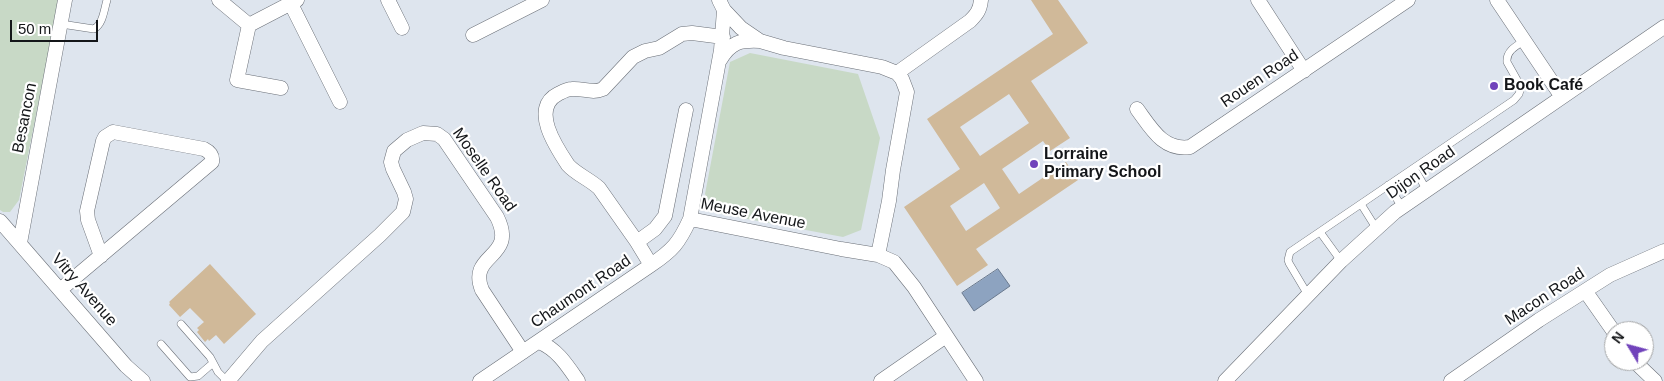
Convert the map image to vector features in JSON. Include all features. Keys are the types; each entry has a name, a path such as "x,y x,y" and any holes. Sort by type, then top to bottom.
{"street":[{"name":"Besancon","path":"20,243 66,0"},
{"path":"219,0 249,25"},
{"path":"388,0 402,28"},
{"path":"473,35 542,0"},
{"path":"878,255 907,92 902,79 897,73 970,21 977,14 981,0"},
{"path":"1258,0 1304,71"},
{"name":"Rouen Road","path":"1137,109 1157,136 1168,145 1182,149 1190,148 1408,0"},
{"path":"1497,0 1562,97"},
{"path":"281,88 237,80 249,25 292,1 340,102"},
{"name":"Meuse Avenue","path":"722,5 741,28 760,41"},
{"name":"Meuse Avenue","path":"722,5 723,37 690,219 878,255 894,262 914,287 976,381"},
{"name":"Dijon Road","path":"1225,381 1376,228 1426,189 1664,26"},
{"path":"651,265 599,188 592,181 572,170 562,157 545,116 547,103 554,96 565,90 597,92 603,89 633,57 659,48 682,34 692,33 723,37"},
{"name":"Meuse Avenue","path":"718,62 729,47 747,40 760,41 784,48 882,67 897,73"},
{"path":"637,242 655,229 665,216 686,110"},
{"path":"60,290 101,256 212,162 211,154 204,149 112,132 105,137 87,216 101,256"},
{"name":"Moselle Road","path":"228,381 262,341 403,212 406,199 393,169 392,157 394,151 399,146 407,140 424,133 437,134 444,139 498,217 502,227 502,242 499,248 482,265 479,272 479,283 523,352"},
{"name":"Chaumont Road","path":"480,381 666,255 677,244 690,219"},
{"name":"Vitry Avenue","path":"0,221 126,366 143,381"},
{"name":"Macon Road","path":"1451,381 1610,275 1664,251"},
{"path":"1586,292 1606,321"},
{"path":"881,381 946,336"},
{"path":"539,342 547,345 559,355 578,381"},
{"path":"1644,371 1655,381"}],"lane":[{"path":"61,24 97,28 107,0"},
{"path":"1308,296 1288,260 1290,252 1514,100 1521,88 1506,58 1510,50 1524,41"},
{"path":"1414,168 1426,189"},
{"path":"1388,185 1402,207"},
{"path":"1361,204 1376,228"},
{"path":"1320,232 1341,262"},
{"path":"181,324 210,357 218,372 228,381"},
{"path":"161,344 190,377 198,376 212,363"}],"green space":[{"path":"0,0 59,0 19,200 10,212 0,210"},
{"path":"750,53 858,74 880,138 861,230 843,237 716,213 705,194 730,62"}],"water":[{"path":"998,269 1010,286 974,311 962,293"}],"building":[{"path":"1031,0 1058,0 1088,43 1031,81 1070,138 1050,151 1043,141 1002,169 1019,194 1066,162 1078,180 976,249 988,265 957,286 904,207 960,169 927,119 1053,34","holes":["1009,94 1029,123 980,156 960,127","984,183 1000,208 966,231 950,206"]},
{"path":"210,264 256,314 224,344 216,335 205,342 197,332 199,330 197,328 204,322 190,308 180,317 169,305 169,302"}],"place":[{"name":"Book Café","path":"1494,86"},
{"name":"Lorraine Primary School","path":"1034,164"}]}
